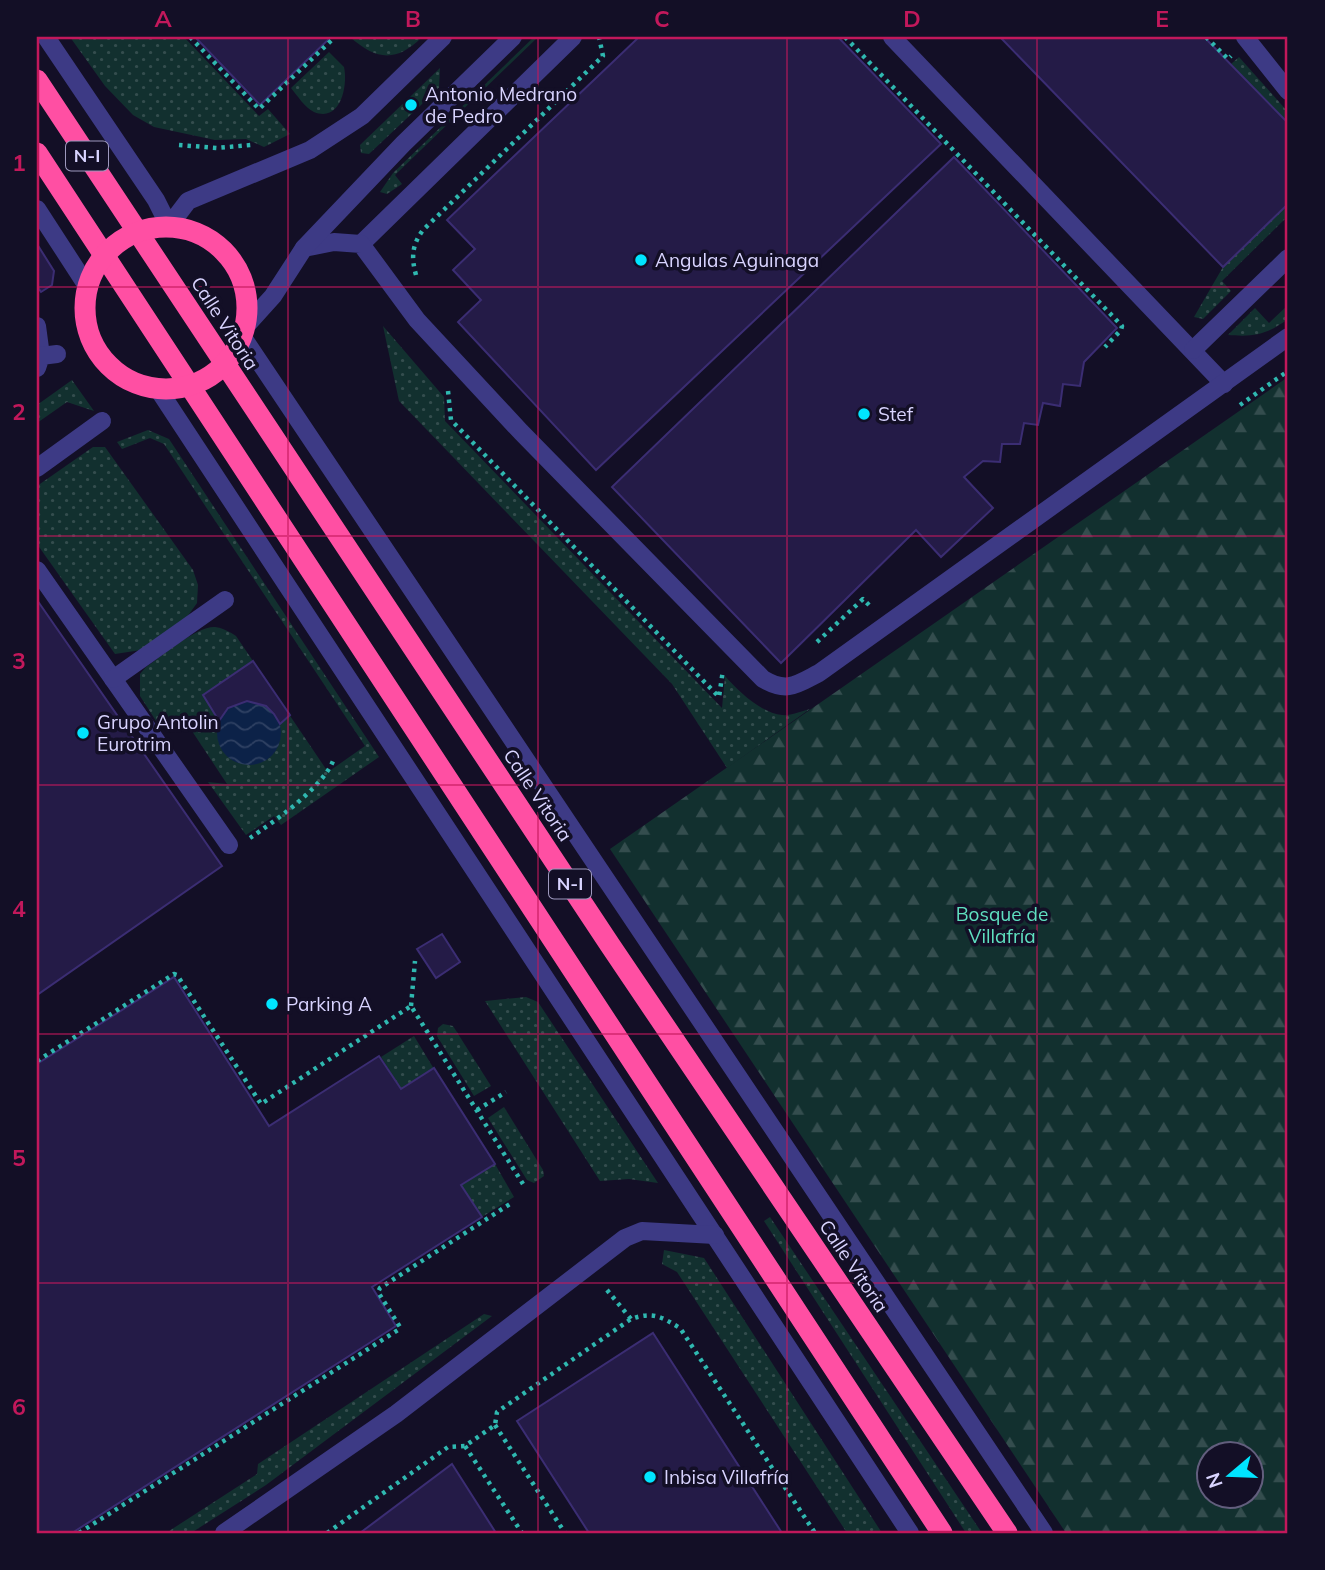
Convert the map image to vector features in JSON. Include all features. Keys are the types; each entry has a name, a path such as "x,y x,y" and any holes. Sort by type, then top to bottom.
{"highway":[{"name":"Calle Vitoria","path":"37,80 618,957 1007,1533"},
{"name":"N-I","path":"37,153 942,1533"},
{"path":"169,226 199,234 225,252 237,269 246,294 244,332 225,364 209,377 190,386 158,389 121,377 102,359 87,330 84,309 87,286 104,254 138,231 169,226"}],"street":[{"path":"46,37 156,200 169,226 188,201 310,150 362,116 443,37"},
{"path":"513,37 403,144 304,248 273,296 244,332 1044,1533"},
{"path":"304,248 334,242 361,244 573,37"},
{"path":"892,37 1224,384"},
{"path":"1245,37 1288,91"},
{"path":"37,209 87,286"},
{"path":"361,244 417,320 521,432 763,679 776,687 793,686 819,673 1288,337"},
{"path":"1193,350 1288,258"},
{"path":"37,326 45,360"},
{"path":"158,389 910,1533"},
{"path":"37,468 102,421"},
{"path":"37,570 229,845"},
{"path":"113,679 225,600"},
{"path":"224,1533 396,1414 625,1238 642,1231 715,1235"}],"path":[{"path":"190,37 259,110 335,37"},
{"path":"418,279 413,259 414,243 423,230 603,56 599,37"},
{"path":"845,37 1122,326 1105,346"},
{"path":"1206,37 1228,59 1231,55"},
{"path":"179,145 217,148 251,145"},
{"path":"1231,411 1288,371"},
{"path":"447,390 450,395 451,420 719,697 721,671 725,668 728,672"},
{"path":"229,845 250,839 277,820 328,773 333,761"},
{"path":"415,961 411,1006 523,1184"},
{"path":"37,1061 174,974 261,1104 411,1006"},
{"path":"477,1110 506,1091"},
{"path":"79,1533 398,1330 400,1327 378,1292 380,1288 513,1202"},
{"path":"607,1290 631,1319"},
{"path":"565,1533 495,1426 497,1412 631,1319 642,1315 659,1315 680,1328 815,1533"},
{"path":"327,1533 448,1447 465,1446 495,1426"},
{"path":"465,1446 522,1533"}],"green space":[{"path":"70,37 184,37 259,116 268,109 290,134 264,147 246,139 215,140 154,127 133,115 105,86"},
{"path":"350,37 422,37 403,51 386,55 377,54 359,45"},
{"path":"534,37 538,37 395,175 402,184 387,194 380,192 393,173"},
{"path":"329,52 344,67 345,83 341,100 331,112 323,114 307,108 291,88"},
{"path":"1239,57 1288,112 1288,123 1231,64"},
{"path":"440,68 439,88 369,154 361,153 360,145"},
{"path":"1288,204 1288,216 1222,281 1231,291 1203,319 1194,317 1223,267"},
{"path":"1288,305 1288,319 1273,329 1253,335 1228,335 1255,308 1269,323"},
{"path":"383,326 444,397 445,421 722,708 725,676 750,700 766,710 789,715 810,709 727,768 672,684 399,401"},
{"name":"Bosque de Villafría","path":"1288,377 1288,1533 1066,1533 610,849"},
{"path":"72,380 94,411 67,402 37,423 37,405"},
{"path":"148,430 169,439 379,757 281,825 274,816 246,835 208,782 227,784 190,728 158,724 140,696 140,674 146,667 199,631 215,627 224,629 236,636 328,772 365,746 164,444 150,438 122,449 117,442"},
{"path":"93,447 105,447 193,570 198,585 197,603 187,617 141,650 115,654 37,544 37,486"},
{"path":"526,997 538,1002 658,1183 629,1179 600,1181 485,1001"},
{"path":"443,1024 453,1026 491,1086 474,1096 437,1036 438,1028"},
{"path":"414,1036 434,1069 401,1089 381,1057"},
{"path":"504,1107 543,1170 544,1176 534,1183 527,1180 488,1118"},
{"path":"495,1164 514,1197 482,1217 461,1185"},
{"path":"770,1217 982,1533 966,1533 764,1221"},
{"path":"664,1250 704,1258 882,1533 847,1533 677,1272 662,1264"},
{"path":"484,1314 492,1316 266,1485 191,1533 166,1533 257,1474 258,1464"}],"water":[{"path":"249,701 272,710 281,733 272,756 249,765 226,756 217,733 226,710"}],"building":[{"path":"195,37 331,37 260,105"},
{"name":"Angulas Aguinaga","path":"639,37 838,37 941,144 596,470 458,322 481,300 453,270 475,249 447,220"},
{"path":"1000,37 1204,37 1288,123 1288,204 1223,267"},
{"name":"Stef","path":"954,157 1117,328 1084,362 1080,386 1063,384 1060,406 1043,403 1038,425 1024,423 1020,444 1002,444 1000,462 983,461 964,477 993,508 941,557 916,530 781,663 612,487"},
{"path":"37,244 54,271 52,285 41,292 37,286"},
{"name":"Grupo Antolin Eurotrim","path":"37,600 222,866 37,995"},
{"path":"253,661 290,715 280,724 266,706 247,701 228,708 219,721 203,695"},
{"path":"442,934 460,962 436,978 417,949"},
{"path":"174,977 269,1126 379,1056 401,1089 434,1068 495,1164 461,1185 482,1217 372,1287 396,1326 72,1533 37,1533 37,1064"},
{"name":"Inbisa Villafría","path":"653,1333 782,1533 589,1533 517,1421"},
{"path":"452,1464 496,1533 360,1533"}],"place":[{"name":"Antonio Medrano de Pedro","path":"411,105"},
{"name":"Angulas Aguinaga","path":"641,260"},
{"name":"Stef","path":"864,414"},
{"name":"Grupo Antolin Eurotrim","path":"83,733"},
{"name":"Parking A","path":"272,1004"},
{"name":"Inbisa Villafría","path":"650,1477"}]}
